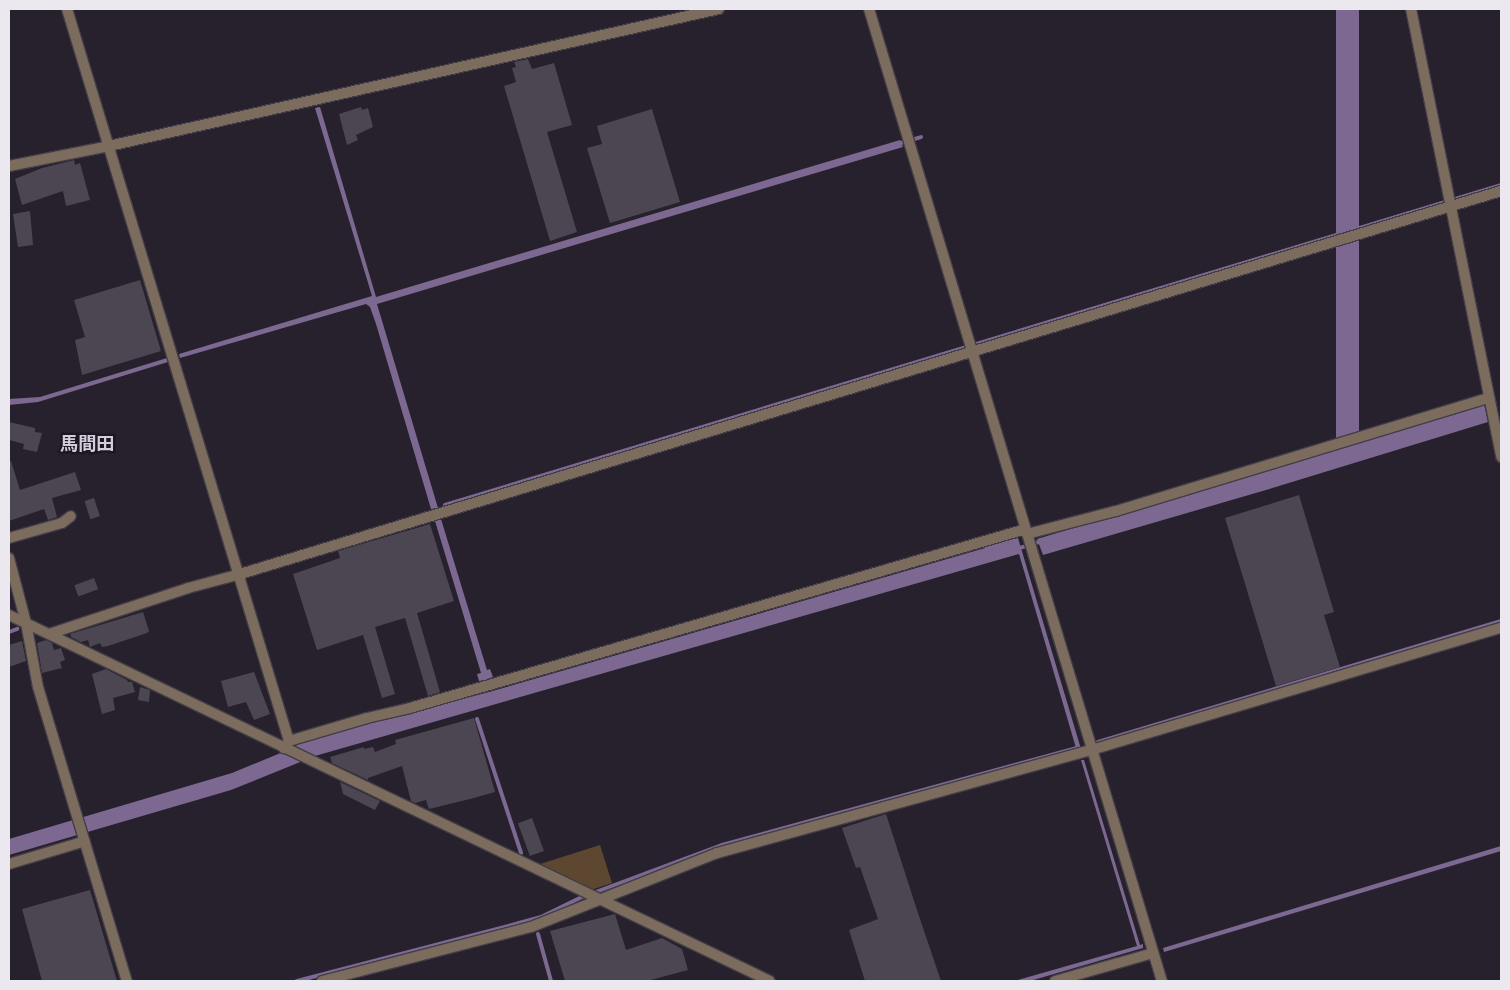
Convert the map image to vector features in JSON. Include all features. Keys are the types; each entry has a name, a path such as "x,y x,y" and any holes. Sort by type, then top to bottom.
{"street":[{"path":"67,9 237,575 286,746"},
{"path":"9,166 109,146 719,9"},
{"path":"869,9 1162,981"},
{"path":"1411,9 1501,458"},
{"path":"49,634 188,588 237,575 1501,190"},
{"path":"286,746 367,718 410,708 1027,533 1116,511 1489,398"},
{"path":"9,538 62,523 71,516"},
{"path":"9,558 26,623 38,687 127,981"},
{"path":"9,615 286,746 309,761 770,981"},
{"path":"322,981 530,927 716,853 1091,750 1501,628"},
{"path":"9,864 85,841"},
{"path":"1055,981 1153,953"}],"shaded area":[{"path":"1336,9 1359,9 1359,447 1336,447"},
{"path":"320,107 376,297 900,140 903,147 377,304 438,508 431,509 376,324 370,307 366,304 180,358 179,354 372,296 315,108"},
{"path":"167,358 168,362 38,402 9,405 9,399 40,397"},
{"path":"1484,404 1488,422 1266,490 1043,555 1037,539"},
{"path":"441,519 487,670 490,669 493,677 487,679 491,690 488,691 485,680 479,681 477,674 481,673 435,521"},
{"path":"1018,538 1081,749 1076,748 1019,554 315,756 231,790 9,855 9,839 232,773 295,747 300,742 489,692 985,548 984,545"},
{"path":"1081,760 1084,760 1140,945 1143,944 1143,948 1030,981 1014,981 1137,946"},
{"path":"600,845 612,883 591,890 540,864"},
{"path":"1501,846 1501,851 1164,952 1163,948"}],"building":[{"path":"528,59 532,69 554,63 572,125 547,132 577,232 550,241 504,86 516,82 512,68 516,67 514,62"},
{"path":"361,107 362,110 368,108 373,127 356,135 358,140 347,145 339,114"},
{"path":"652,109 680,202 610,223 587,148 602,144 597,126"},
{"path":"74,160 75,165 80,163 90,200 66,206 63,191 22,205 15,179 42,168"},
{"path":"30,211 33,245 18,247 13,214"},
{"path":"140,280 161,351 82,375 75,340 85,337 74,300"},
{"path":"9,422 35,428 35,432 42,433 37,452 23,449 24,444 9,440"},
{"path":"11,461 20,490 75,472 81,490 52,498 57,517 48,520 44,509 9,521 9,462"},
{"path":"1299,495 1334,612 1324,615 1340,667 1276,686 1225,518"},
{"path":"94,498 100,516 90,519 84,501"},
{"path":"430,524 454,601 417,613 440,692 428,696 405,618 375,627 395,694 382,698 363,635 317,650 293,574 340,558 338,551"},
{"path":"94,578 98,589 78,596 74,585"},
{"path":"143,612 149,631 147,633 108,646 102,647 100,643 90,647 88,640 81,642 71,637 70,634"},
{"path":"46,640 52,643 54,650 61,648 65,660 60,662 62,668 42,673 37,643"},
{"path":"22,641 26,661 9,667 9,645"},
{"path":"106,669 128,682 132,682 135,692 113,698 115,710 102,714 92,674"},
{"path":"254,672 270,714 254,720 246,702 228,707 221,681"},
{"path":"140,687 150,690 149,702 138,700"},
{"path":"474,718 495,792 470,799 429,809 426,800 415,803 411,801 402,766 368,778 368,780 332,763 330,757 364,747 364,749 373,747 375,752 396,744 395,740"},
{"path":"340,782 380,801 375,810 343,794"},
{"path":"886,814 941,981 865,981 849,930 878,919 860,867 856,868 842,828"},
{"path":"532,818 544,851 530,856 518,823"},
{"path":"90,890 117,981 42,981 22,909"},
{"path":"615,914 626,950 662,938 682,949 688,970 647,981 565,981 550,931"}],"waterway":[{"path":"897,144 921,137"},
{"path":"445,505 1501,185"},
{"path":"1016,549 1043,541"},
{"path":"1098,742 1501,621"},
{"path":"9,632 17,629"},
{"path":"477,719 521,853"},
{"path":"593,893 722,845 1076,748"},
{"path":"297,981 541,917 586,895"},
{"path":"538,934 551,981"}],"district":[{"name":"馬間田","path":"87,444"}]}
